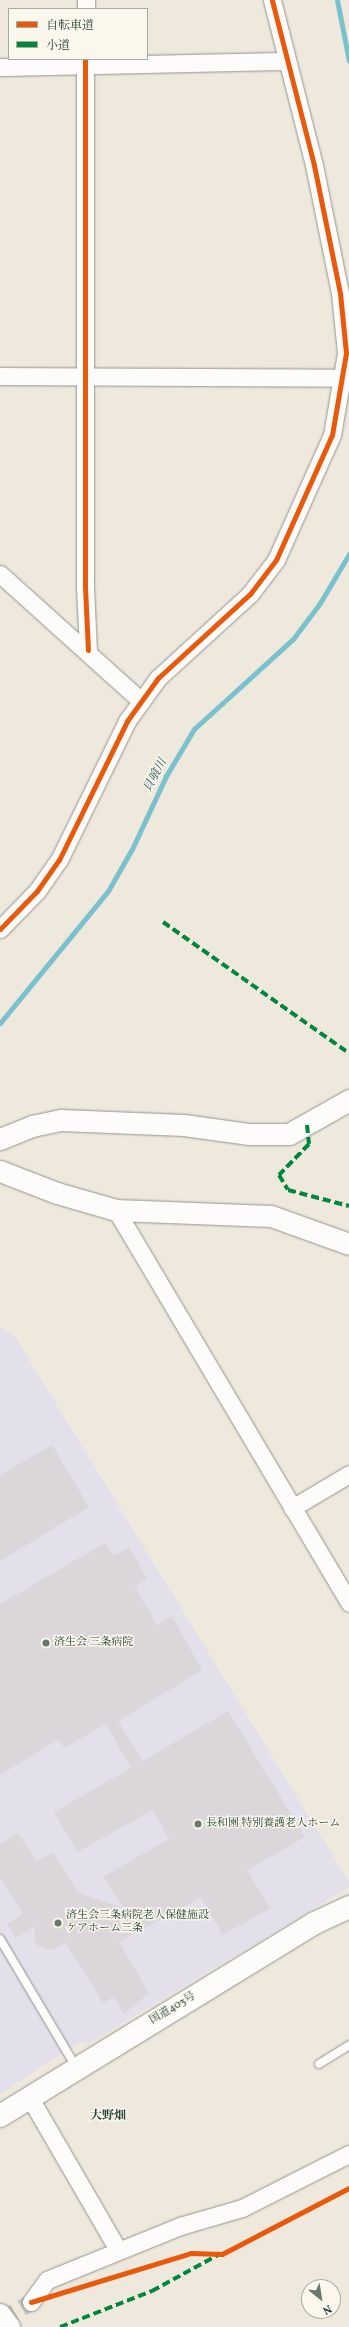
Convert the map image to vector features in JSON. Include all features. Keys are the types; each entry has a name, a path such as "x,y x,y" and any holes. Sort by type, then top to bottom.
{"highway":[{"name":"国道403号","path":"0,2116 76,2068 315,1923 349,1907"},
{"path":"0,2315 9,2327"}],"street":[{"path":"0,928 37,891 59,860 127,720 158,678 250,594 276,560 332,435 344,378 346,353 338,286 314,165 285,61 272,0"},
{"path":"0,67 85,62 285,61"},
{"path":"85,62 88,650"},
{"path":"0,376 344,378"},
{"path":"0,574 88,650 141,701"},
{"path":"0,1139 32,1126 61,1120 184,1125 249,1134 289,1134 349,1100"},
{"path":"0,1171 57,1193 116,1210 271,1216 349,1244"},
{"path":"116,1210 349,1603"},
{"path":"292,1508 349,1474"},
{"path":"30,2098 118,2250"},
{"path":"31,2302 47,2280 180,2226 242,2208 349,2154"}],"lane":[{"path":"0,1939 76,2068"},
{"path":"318,2064 349,2046"}],"shaded area":[{"path":"0,1327 15,1337 349,1882 349,1887 88,2044 81,2042 0,2094"}],"building":[{"path":"52,1445 89,1507 0,1561 0,1475"},
{"path":"105,1543 114,1556 129,1547 147,1578 135,1586 157,1625 172,1616 202,1670 118,1721 143,1761 228,1711 305,1837 247,1870 270,1908 223,1935 201,1897 119,1942 149,1993 124,2014 113,1997 103,2003 66,1943 52,1950 43,1948 36,1944 34,1927 16,1938 7,1924 23,1914 0,1877 0,1844 18,1833 37,1861 53,1852 78,1893 124,1908 103,1877 169,1839 153,1810 77,1852 54,1812 131,1768 106,1724 64,1748 59,1739 0,1775 0,1604"}],"waterway":[{"name":"貝喰川","path":"337,0 349,61"},
{"name":"貝喰川","path":"0,1023 108,891 132,849 166,776 194,729 293,639 320,603 349,554"}],"tunnel":[{"path":"0,2320 31,2302"}],"marked path":[{"path":"163,922 349,1053"},
{"path":"307,1125 309,1144 279,1175 288,1190 349,1206"},
{"path":"60,2327 152,2291 218,2255"}],"cycle path":[{"path":"0,929 37,891 59,860 127,721 158,678 250,594 276,560 332,435 346,353 340,293 314,165 272,0"},
{"path":"85,60 85,587 88,650"},
{"path":"31,2302 191,2253 222,2254 349,2188"}],"place":[{"name":"済生会 三条病院","path":"46,1643"},
{"name":"長和園 特別養護老人ホーム","path":"198,1824"},
{"name":"済生会三条病院老人保健施設 ケアホーム三条","path":"58,1923"}],"district":[{"name":"大野畑","path":"108,2117"}]}
